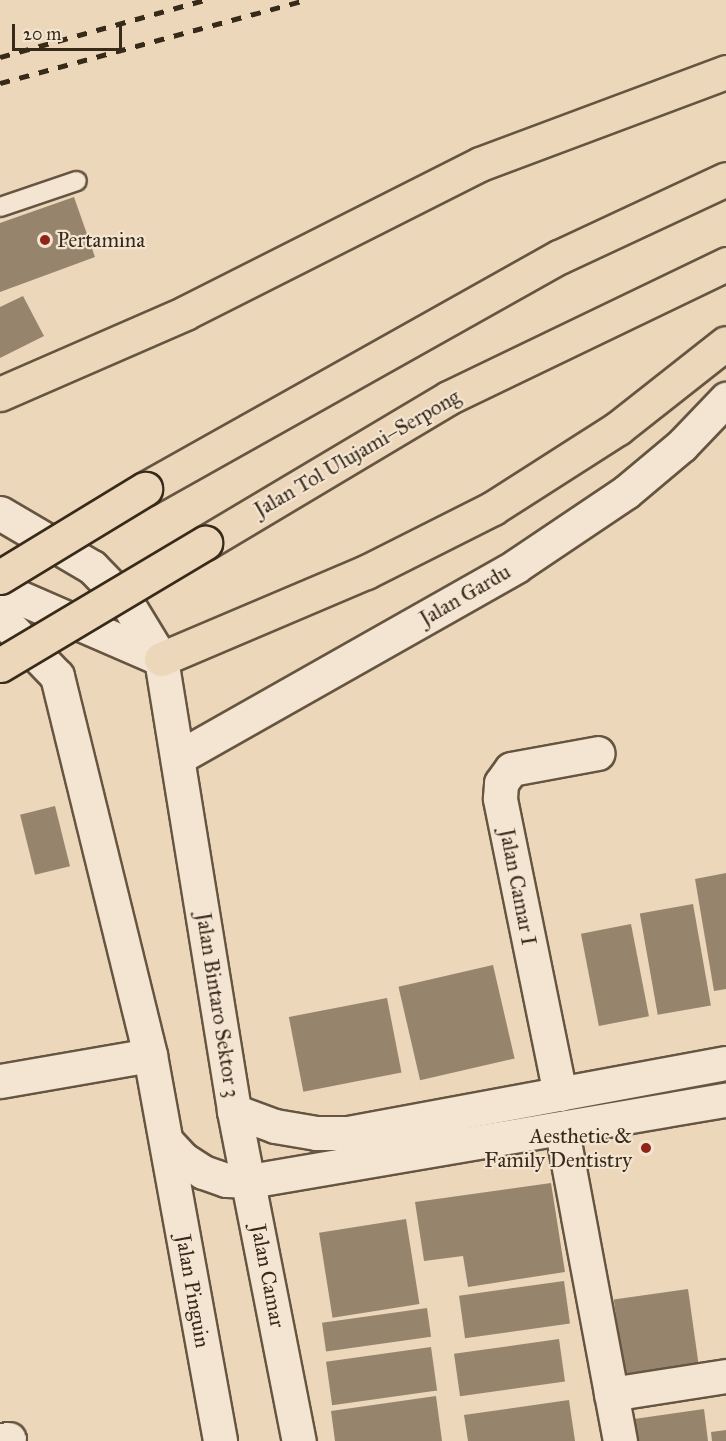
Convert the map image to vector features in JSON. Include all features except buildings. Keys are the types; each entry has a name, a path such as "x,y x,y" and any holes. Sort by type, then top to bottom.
{"highway":[{"path":"0,394 185,313 480,164 726,72"},
{"path":"0,577 145,489 559,257 726,178"},
{"name":"Jalan Tol Ulujami–Serpong","path":"0,665 448,398 726,264"},
{"path":"161,659 366,572 494,507 618,428 726,342"}],"main road":[{"name":"Jalan Gardu","path":"179,757 516,566 626,492 682,445 726,399"},
{"name":"Jalan Bintaro Sektor 3","path":"0,513 92,567 127,603 161,659 179,757 234,1111 275,1126 316,1133 348,1133 726,1063"},
{"path":"0,589 161,659"},
{"path":"0,617 57,676 150,1055 167,1142 183,1159 203,1172 226,1180 250,1181 562,1131 726,1100"},
{"name":"Jalan Camar I","path":"560,1094 500,798 501,783 511,769 598,753"},
{"path":"0,1081 150,1055"},
{"name":"Jalan Camar","path":"234,1111 250,1181 299,1441"},
{"path":"562,1131 620,1441"},
{"name":"Jalan Pinguin","path":"167,1142 220,1441"},
{"path":"611,1394 726,1376"}],"lane":[{"path":"0,207 77,181"}],"railway":[{"path":"0,57 204,0"},
{"path":"0,83 305,0"}],"place":[{"name":"Pertamina","path":"45,240"},
{"name":"Aesthetic & Family Dentistry","path":"646,1148"}]}
